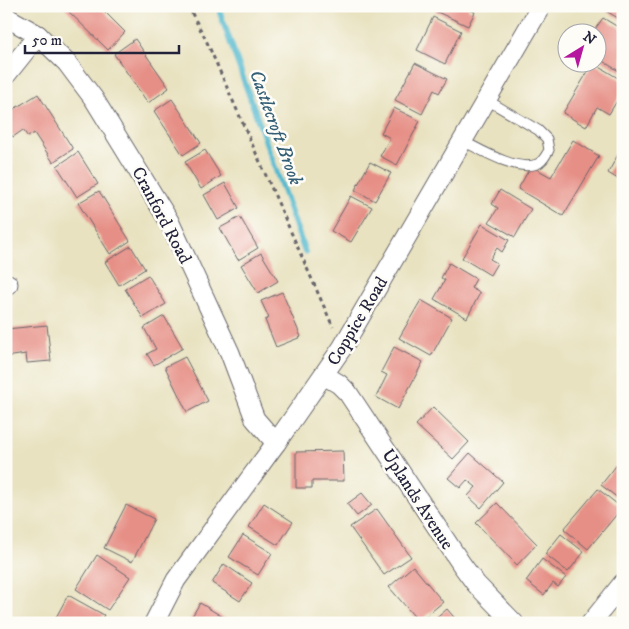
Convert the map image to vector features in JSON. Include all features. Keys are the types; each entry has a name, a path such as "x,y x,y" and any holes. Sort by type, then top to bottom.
{"street":[{"name":"Coppice Road","path":"154,623 176,580 276,443 342,348 542,6"},
{"name":"Cranford Road","path":"6,16 38,35 67,63 94,99 169,221 230,353 254,419 276,443"},
{"path":"6,75 38,35"},
{"name":"Uplands Avenue","path":"324,374 348,393 462,565 476,584 514,623"},
{"path":"591,623 623,583"}],"lane":[{"path":"463,142 514,164 527,166 538,164 545,158 549,150 547,139 538,130 487,100"}],"path":[{"path":"188,6 206,40 342,348"}],"building":[{"path":"63,6 99,6 125,32 108,50"},
{"path":"437,6 469,6 468,9 475,12 468,26 435,11"},
{"path":"609,6 623,6 623,21 606,11"},
{"path":"433,17 461,31 445,64 417,50"},
{"path":"603,18 623,30 622,73 606,63 606,22 600,22"},
{"path":"135,39 169,88 148,103 114,54"},
{"path":"415,63 447,79 439,93 434,90 422,114 395,100"},
{"path":"606,71 623,81 623,91 609,114 597,107 586,127 563,113 588,72"},
{"path":"38,94 73,149 53,162 34,133 28,137 23,130 13,137 6,127 6,114"},
{"path":"172,99 201,143 183,155 154,111"},
{"path":"394,108 420,121 397,165 380,156 390,138 381,133"},
{"path":"573,140 599,156 563,216 518,189 531,166 551,177"},
{"path":"621,149 623,150 623,182 608,173"},
{"path":"205,150 221,176 201,189 185,162"},
{"path":"78,152 98,184 77,197 57,166"},
{"path":"370,162 391,173 375,201 355,190"},
{"path":"225,183 239,208 218,220 204,195"},
{"path":"500,190 531,209 515,237 489,222 498,208 492,204"},
{"path":"99,191 130,241 110,254 78,203"},
{"path":"351,196 372,207 351,242 331,231"},
{"path":"240,217 258,248 238,260 220,228"},
{"path":"482,224 509,240 502,252 497,248 490,259 497,263 490,275 462,258"},
{"path":"131,246 145,269 119,285 105,262"},
{"path":"261,253 278,281 258,293 241,265"},
{"path":"449,263 476,279 471,288 480,293 467,318 434,299 445,280 441,278"},
{"path":"148,275 166,304 143,318 125,289"},
{"path":"282,292 301,337 276,347 265,320 269,318 261,301"},
{"path":"421,300 452,318 431,356 399,338"},
{"path":"164,316 183,348 154,365 147,354 156,349 144,328"},
{"path":"47,325 51,361 27,363 26,354 6,357 6,329"},
{"path":"394,347 423,362 398,409 376,397 387,375 381,372"},
{"path":"185,357 208,401 187,412 165,367"},
{"path":"433,407 469,442 453,459 416,425"},
{"path":"343,451 344,481 312,481 312,488 296,488 296,452"},
{"path":"470,453 503,482 481,508 468,496 476,487 467,480 460,488 448,478"},
{"path":"623,457 623,502 601,485"},
{"path":"598,489 622,508 588,549 564,529"},
{"path":"362,493 372,505 357,516 347,504"},
{"path":"264,503 293,522 278,545 249,527"},
{"path":"497,503 537,544 517,565 476,523"},
{"path":"126,505 154,519 132,562 104,548"},
{"path":"377,509 411,557 384,575 350,527"},
{"path":"561,534 584,552 568,572 545,554"},
{"path":"243,535 272,553 258,575 229,557"},
{"path":"97,555 130,577 108,610 76,589"},
{"path":"542,559 566,577 558,587 553,583 544,595 526,581"},
{"path":"224,564 252,583 240,601 212,583"},
{"path":"413,566 443,602 419,622 389,587"},
{"path":"68,595 104,615 99,623 53,623"},
{"path":"200,603 226,619 224,623 188,623"},
{"path":"447,609 459,623 431,623"}],"waterway":[{"name":"Castlecroft Brook","path":"220,13 305,252"}]}
